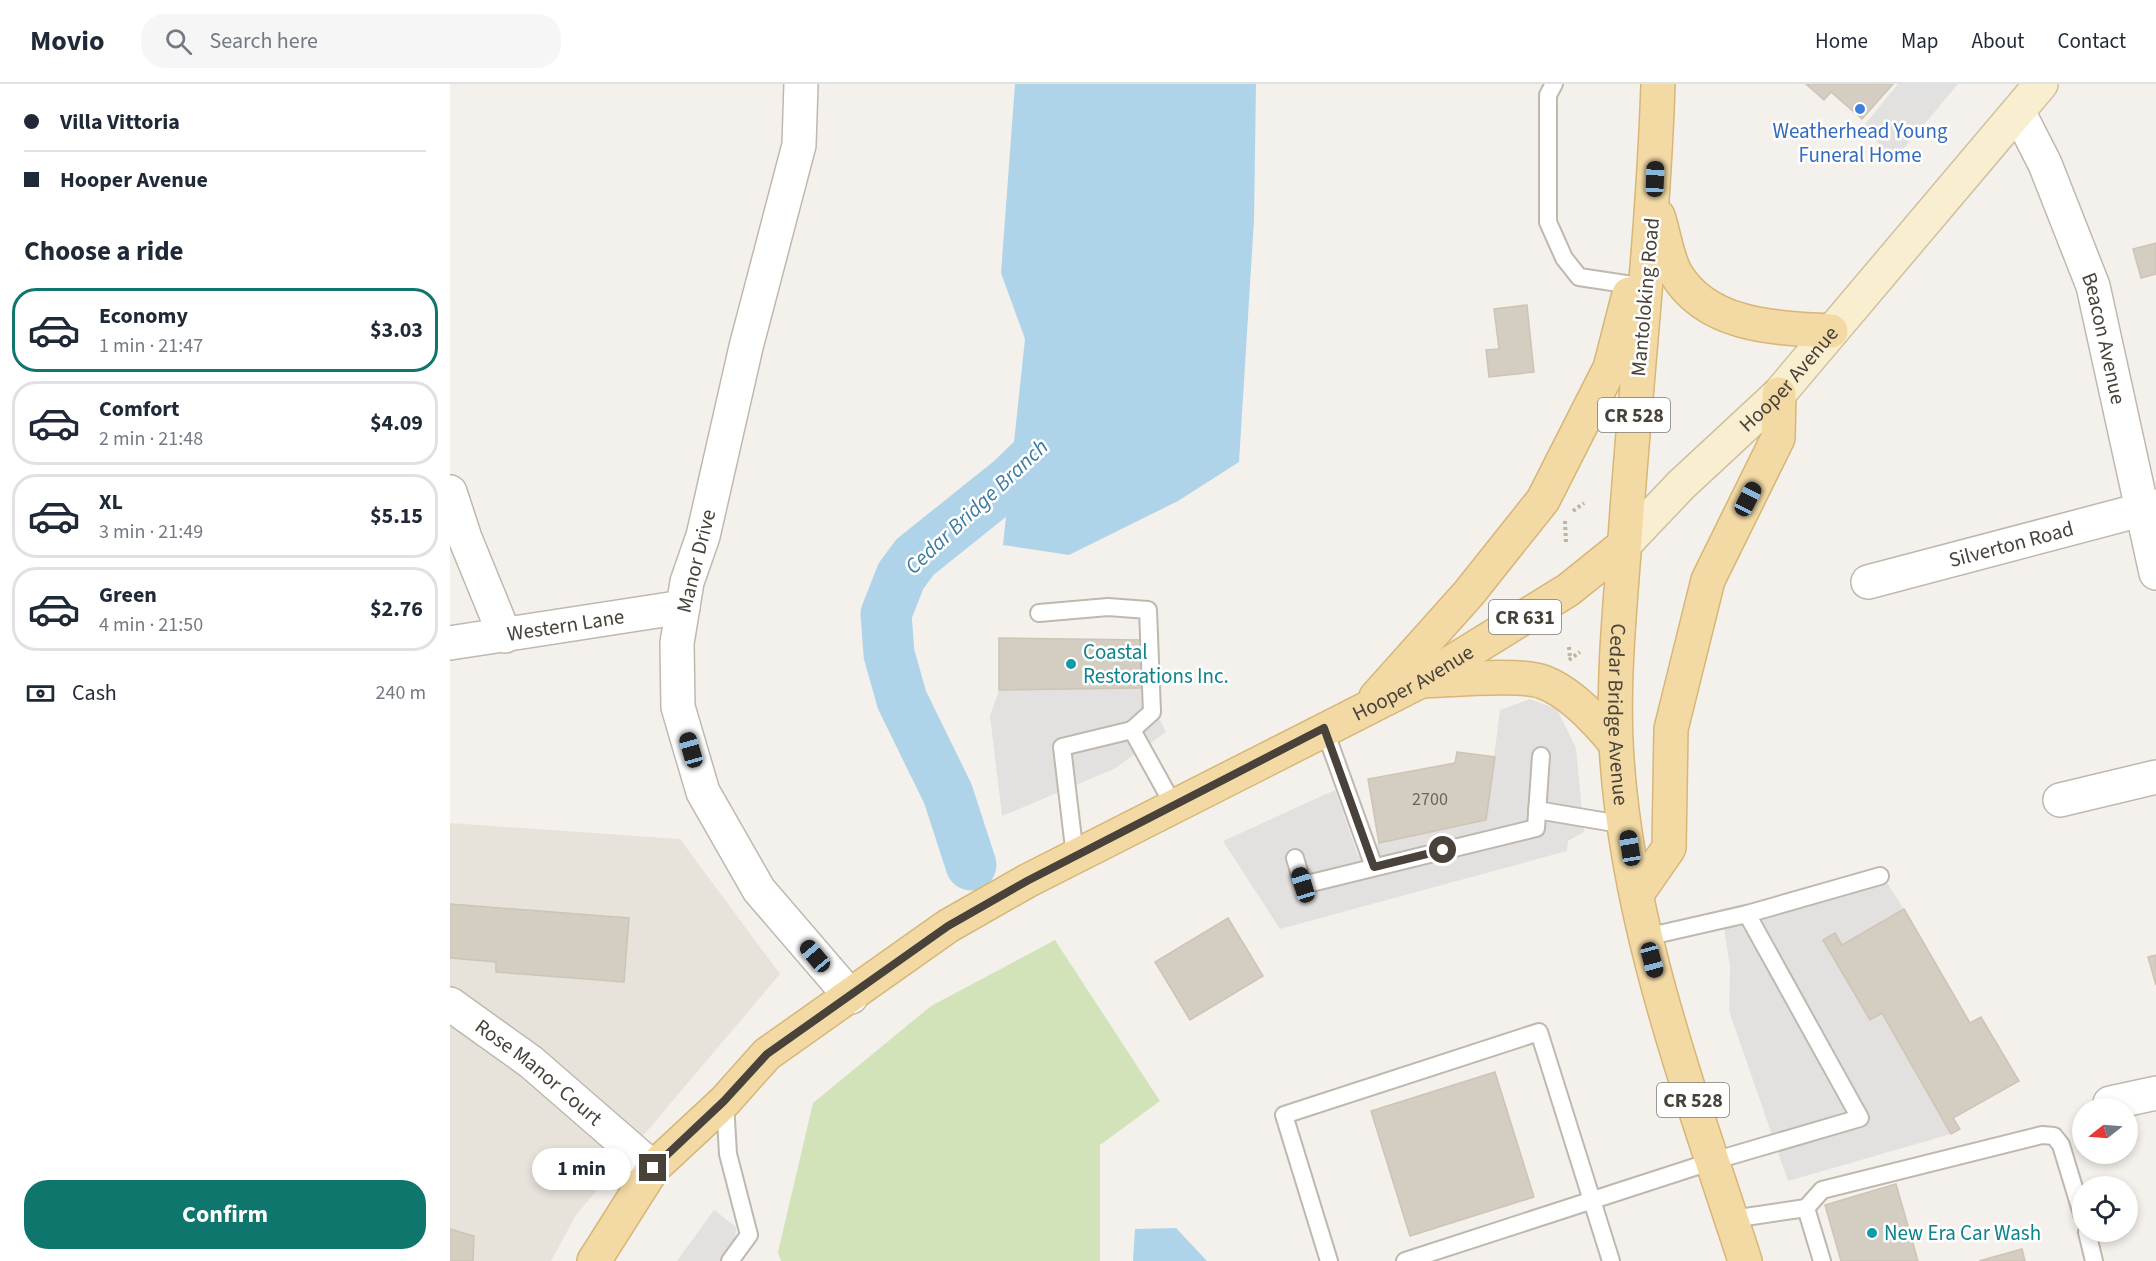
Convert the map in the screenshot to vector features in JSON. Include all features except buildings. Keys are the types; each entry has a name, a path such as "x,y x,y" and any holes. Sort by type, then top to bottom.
{"main road":[{"name":"Mantoloking Road","path":"1624,545 1639,286 1654,203 1658,84"},
{"name":"Hooper Avenue","path":"594,1261 653,1168 724,1101 767,1054 851,997 948,926 992,899 1324,728 1421,681 1568,590 1624,545 1681,485 1779,394 2019,113 2041,84"},
{"path":"1654,203 1676,273 1698,300 1738,321 1773,327 1831,332"},
{"path":"1368,707 1469,593 1543,500 1610,368 1639,286"},
{"path":"1637,894 1669,848 1671,729 1676,706 1708,579 1778,438 1779,394"},
{"name":"Cedar Bridge Avenue","path":"1624,545 1617,621 1616,744 1637,894 1646,937 1677,1052 1745,1261"},
{"path":"1421,681 1497,678 1543,681 1589,712 1616,744"}],"street":[{"name":"Manor Drive","path":"801,84 799,145 746,347 703,536 687,582 682,607 677,643 678,707 703,792 759,890 851,997"},
{"name":"Beacon Avenue","path":"2019,113 2045,164 2093,285 2149,508 2156,573"},
{"path":"450,492 465,538 505,636"},
{"name":"Silverton Road","path":"1868,582 2149,508"},
{"name":"Western Lane","path":"450,643 682,607"},
{"path":"2060,800 2156,777"},
{"name":"Rose Manor Court","path":"450,1004 531,1062 653,1168"},
{"path":"2133,1098 2156,1093"}],"lane":[{"path":"1554,84 1548,95 1548,222 1564,258 1579,277 1639,286"},
{"path":"1039,613 1108,608 1148,610 1152,712 1132,730 1062,747 1076,856"},
{"path":"1324,728 1374,867"},
{"path":"1132,730 1174,806"},
{"path":"1295,858 1303,885 1536,828 1540,756"},
{"path":"1537,810 1626,825"},
{"path":"1646,937 1747,914 1880,876"},
{"path":"1406,1261 1713,1161 1860,1118 1747,914"},
{"path":"1329,1261 1284,1115 1539,1032 1611,1261"},
{"path":"724,1101 728,1154 749,1235 730,1261"},
{"path":"1732,1219 1806,1208 1822,1190 2042,1135 2054,1136 2061,1145 2072,1181"},
{"path":"1806,1208 1822,1261"},
{"path":"2089,1242 2094,1261"}],"path":[{"path":"1569,647 1570,659"}],"shaded area":[{"path":"1898,84 1958,84 1895,159 1862,128"},
{"path":"1144,688 1166,732 1114,769 1002,816 990,716 999,690"},
{"path":"1530,699 1557,709 1576,748 1584,832 1568,841 1567,851 1280,929 1223,841 1335,790 1358,856 1379,843 1486,820 1500,710"},
{"path":"450,823 680,839 780,974 576,1215 551,1261 450,1261"},
{"path":"1882,875 1904,909 1842,945 1835,933 1823,940 1870,1020 1882,1013 1951,1134 1788,1181 1729,1011 1730,967 1721,909"},
{"path":"714,1210 736,1227 734,1261 677,1261"}],"green space":[{"path":"1055,940 1160,1101 1100,1145 1100,1261 781,1261 778,1252 813,1103 931,1006"}],"water":[{"path":"1015,84 1256,84 1254,220 1239,462 1178,501 1069,555 1003,545 1025,339 1001,273"},
{"path":"1176,1228 1207,1261 1133,1261 1135,1229"}],"waterway":[{"name":"Cedar Bridge Branch","path":"971,865 948,794 902,700 889,654 886,614 901,576 915,557 1010,481 1040,452 1058,429"}],"place":[{"name":"Weatherhead Young Funeral Home","path":"1860,109"},
{"name":"Coastal Restorations Inc.","path":"1071,664"},
{"name":"New Era Car Wash","path":"1872,1233"}],"route":[{"path":"653,1168 724,1101 767,1054 851,997 948,926 992,899 1324,728 1374,867 1443,850"}]}
